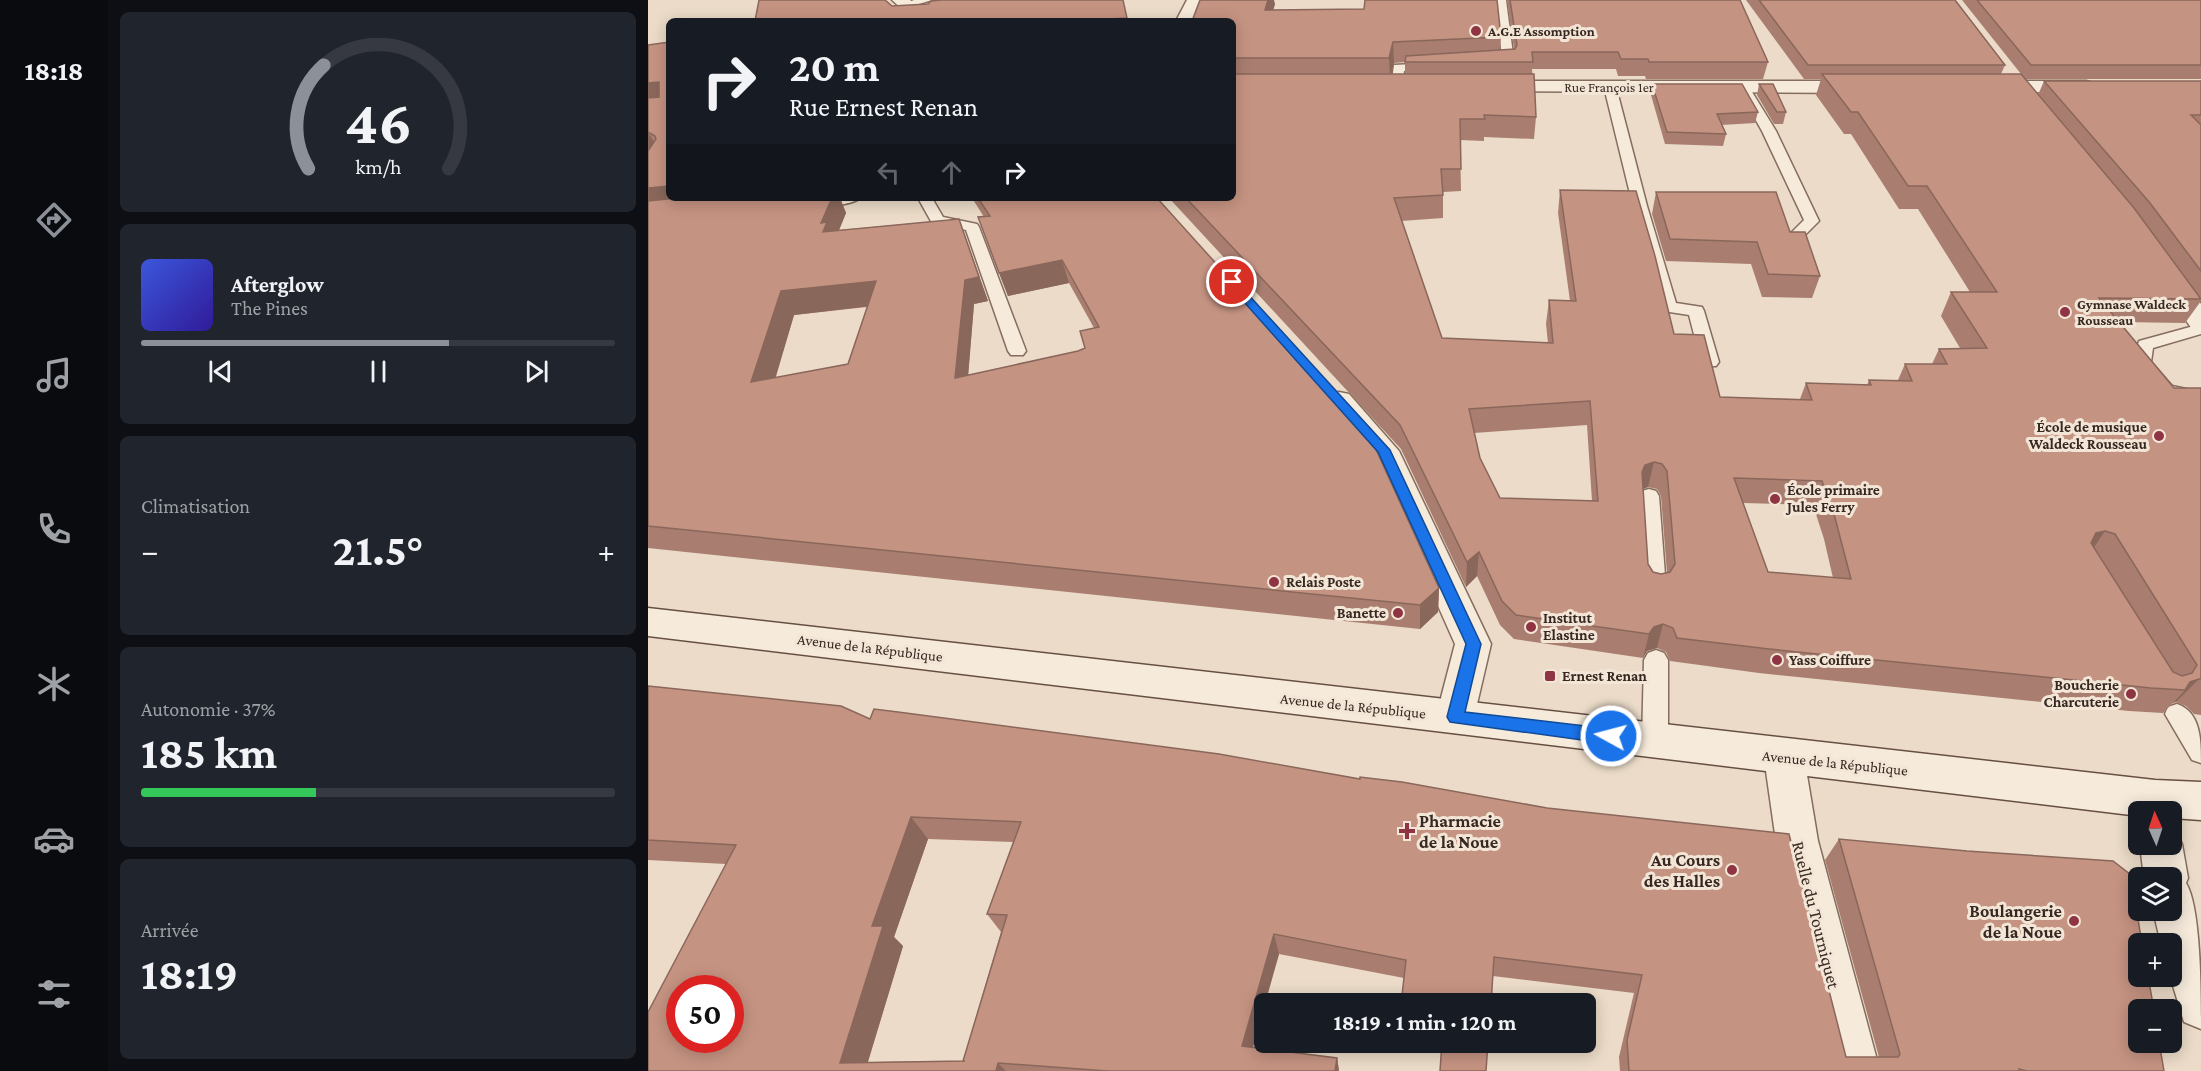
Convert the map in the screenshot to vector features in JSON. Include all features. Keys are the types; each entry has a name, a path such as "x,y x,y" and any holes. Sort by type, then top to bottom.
{"street":[{"path":"1187,18 1196,0"},
{"path":"903,2 922,18"},
{"path":"2003,68 2037,109"},
{"path":"1374,87 1420,87"},
{"name":"Rue François 1er","path":"1466,87 1881,87"},
{"path":"1973,87 2109,87"},
{"path":"2157,261 2201,323"},
{"path":"1321,381 1384,450 1473,644 1455,717"},
{"name":"Avenue de la République","path":"648,622 1455,717 2128,801"},
{"name":"Ruelle du Tourniquet","path":"1784,757 1797,841 1855,1071"},
{"name":"Avenue de la République","path":"2182,803 2201,801"},
{"path":"2178,921 2201,1005"}],"lane":[{"path":"903,2 927,0"},
{"path":"1485,62 1508,62 1501,0"},
{"path":"1397,87 1398,68 1440,67"},
{"path":"1610,87 1637,196 1670,307 1696,311 1714,376"},
{"path":"1743,87 1769,131 1812,221 1793,239"},
{"path":"796,205 831,201"},
{"path":"927,201 937,220 972,227 1017,351"},
{"path":"2201,329 2145,345 2142,363 2166,390 2201,398"},
{"path":"1649,496 1655,588"},
{"path":"1654,742 1656,660"},
{"path":"2177,714 2201,752"}],"building":[{"path":"759,0 885,0 892,6 928,4 931,1 942,0 1123,0 1127,18 756,18"},
{"path":"1200,0 1268,0 1265,10 1364,9 1365,0 1497,0 1501,37 1393,42 1389,58 1236,58 1236,18 1193,18"},
{"path":"1510,0 1740,0 1768,62 1649,62 1648,59 1621,59 1618,52 1532,52 1533,62 1405,62 1406,56 1515,49 1517,45"},
{"path":"1759,0 1955,0 2005,65 1808,65"},
{"path":"1977,0 2201,0 2201,65 2031,65"},
{"path":"666,42 666,186 648,188 648,151 656,139 648,132 648,98 659,97 659,82 648,83 648,45"},
{"path":"1236,74 1534,74 1536,117 1484,115 1485,119 1460,119 1461,169 1441,169 1443,195 1394,198 1442,338 1553,343 1549,300 1576,301 1560,190 1636,191 1674,334 1704,335 1720,397 1812,400 1806,383 1871,385 1869,380 1912,381 1905,364 1947,364 1939,349 1987,348 1951,292 1997,292 1927,186 1908,186 1858,112 1851,112 1822,74 2021,74 2134,208 2201,299 2099,298 2174,388 2201,388 2201,679 2190,682 2185,690 2151,688 1677,638 1673,628 1663,624 1654,627 1649,634 1516,615 1502,601 1479,552 1467,562 1400,425 1189,201 1236,201","holes":["1590,401 1598,501 1500,498 1480,458 1469,409","1654,462 1662,464 1667,471 1675,564 1670,572 1661,574 1653,572 1648,564 1642,472 1645,465","1734,478 1822,481 1834,514 1851,579 1768,572","2105,531 2115,534 2197,665 2192,673 2182,676 2173,672 2091,543 2096,533"]},
{"path":"2044,81 2201,81 2201,115 2191,115 2201,125 2201,271 2150,203"},
{"path":"1652,84 1742,84 1758,112 1717,114 1726,134 1667,132"},
{"path":"1759,84 1773,84 1786,112 1777,112"},
{"path":"1656,192 1776,192 1790,232 1805,232 1820,276 1768,274 1757,242 1670,239"},
{"path":"666,199 666,201 831,201 821,223 827,222 823,232 959,219 979,277 965,280 955,378 1078,351 1085,348 1080,331 1099,327 1062,260 999,273 978,217 990,216 980,201 1160,201 1368,432 1439,588 1420,605 648,526 648,201","holes":["876,281 848,364 751,382 781,291"]},
{"path":"648,686 841,706 870,719 874,709 898,712 1219,754 1360,779 1360,777 1402,782 1547,808 1789,834 1846,1057 1898,1057 1900,1054 1839,839 2113,861 2128,873 2128,921 2138,921 2140,933 2128,933 2128,987 2150,987 2152,999 2128,999 2128,1053 2161,1053 2164,1071 2027,1071 2019,1069 2020,1071 1629,1071 1627,1040 1642,975 1494,957 1492,993 1402,993 1406,960 1274,934 1257,993 1254,993 1254,1004 1242,1046 1254,1048 1254,1053 1297,1053 1337,1058 1335,1071 1107,1071 998,1063 996,1071 648,1071 648,1012 666,978 666,1053 744,1053 744,975 667,975 736,845 648,840","holes":["911,817 1021,822 987,914 1007,915 963,1061 965,1061 840,1063 883,926 872,926"]},
{"path":"1441,1053 1487,1053 1486,1071 1440,1071"}],"place":[{"name":"A.G.E Assomption","path":"1476,31"},
{"name":"Gymnase Waldeck Rousseau","path":"2065,312"},
{"name":"École de musique Waldeck Rousseau","path":"2159,436"},
{"name":"École primaire Jules Ferry","path":"1775,499"},
{"name":"Relais Poste","path":"1274,582"},
{"name":"Banette","path":"1398,613"},
{"name":"Institut Elastine","path":"1531,627"},
{"name":"Yass Coiffure","path":"1777,660"},
{"name":"Ernest Renan","path":"1550,676"},
{"name":"Boucherie Charcuterie","path":"2131,694"},
{"name":"Pharmacie de la Noue","path":"1407,831"},
{"name":"Au Cours des Halles","path":"1732,870"},
{"name":"Boulangerie de la Noue","path":"2074,921"}],"route":[{"path":"1232,282 1384,450 1473,644 1455,717 1611,736"}]}
